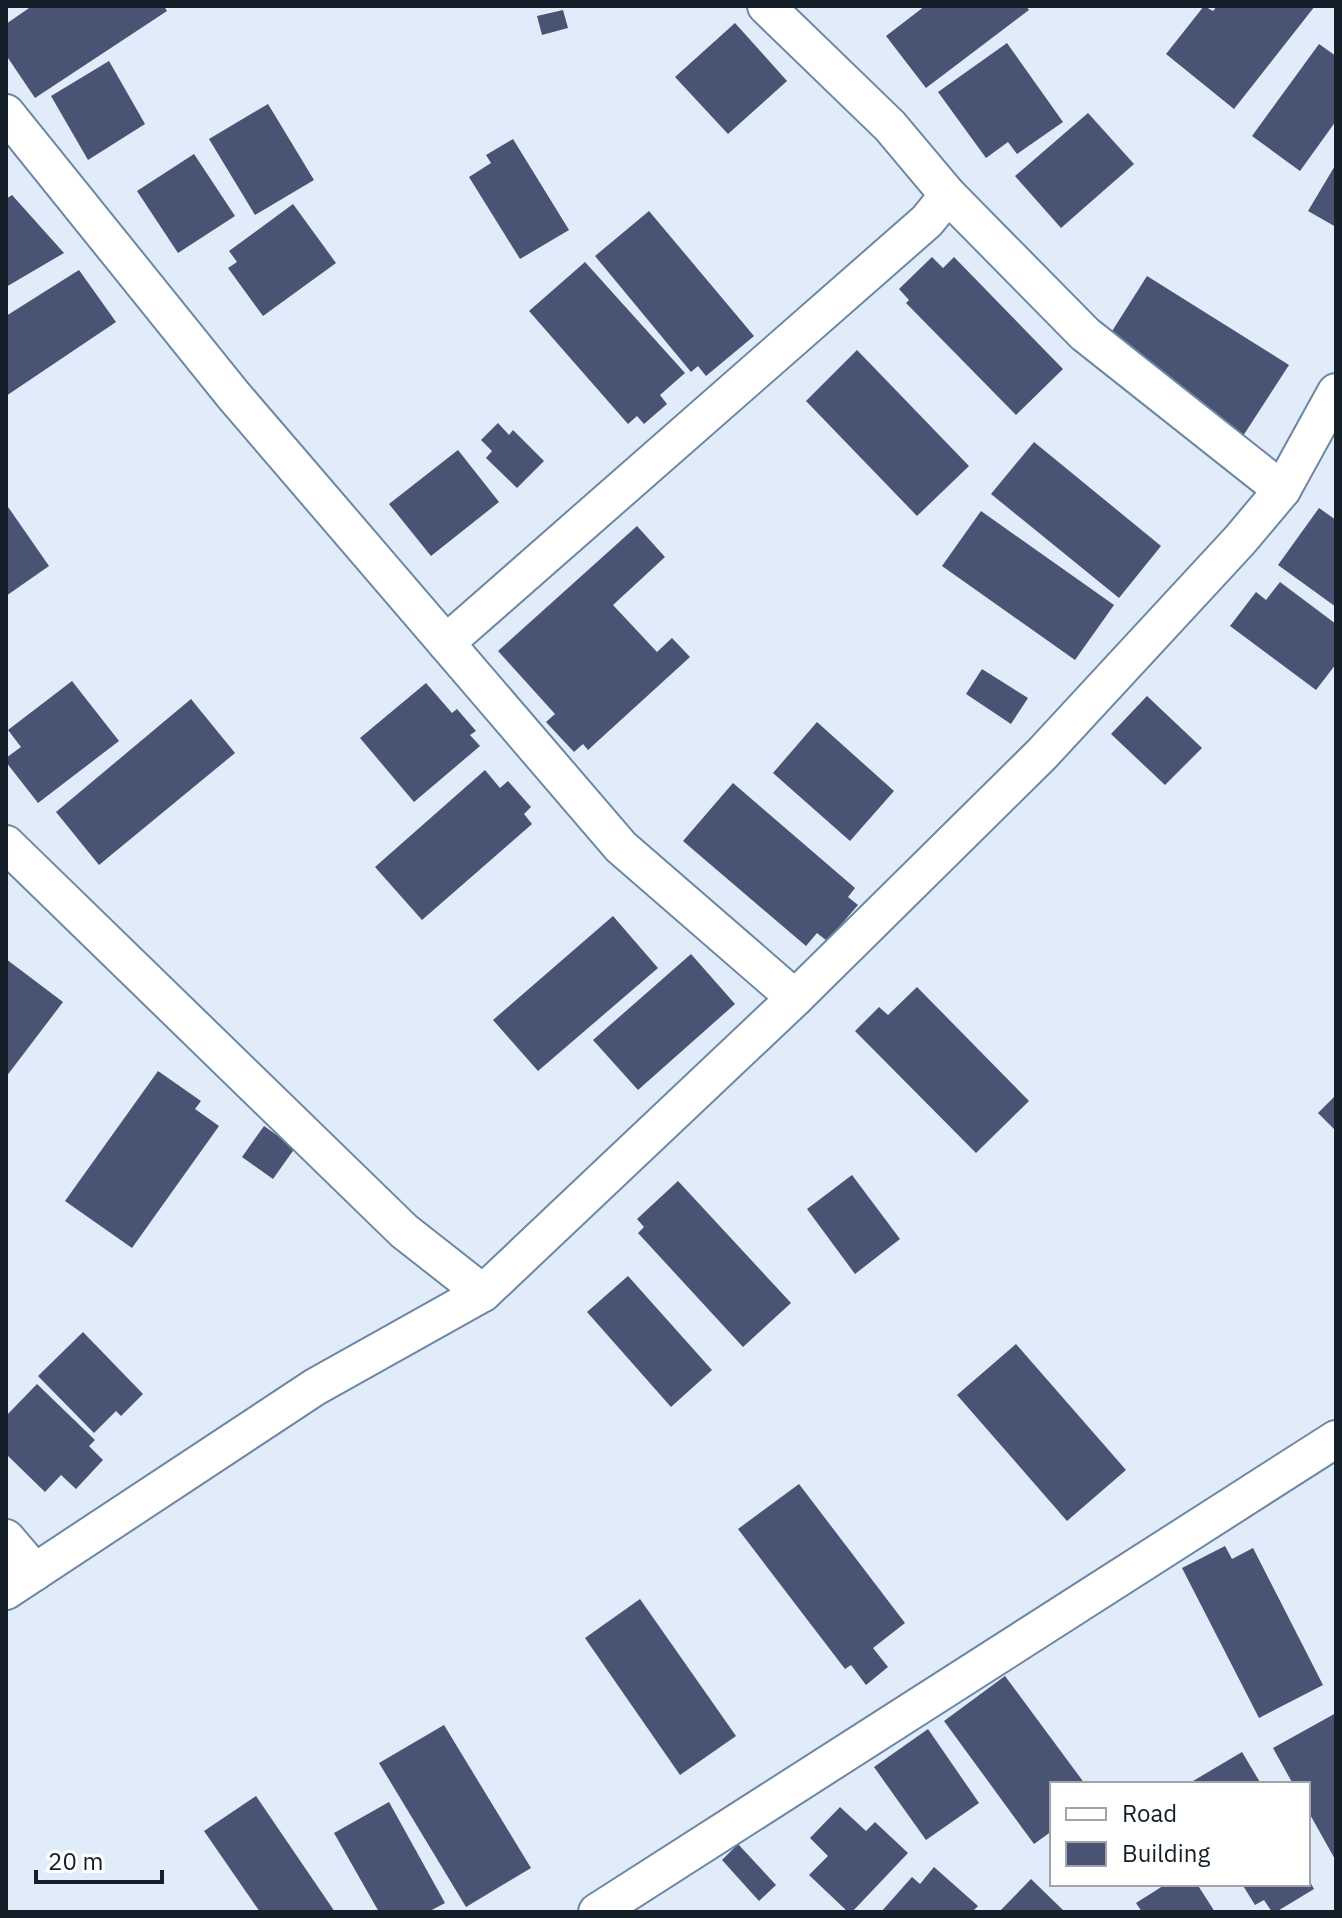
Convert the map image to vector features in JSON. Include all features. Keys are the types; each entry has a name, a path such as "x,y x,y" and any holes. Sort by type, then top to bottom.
{"street":[{"path":"766,6 890,126 948,195 1085,334 1282,490"},
{"path":"6,113 234,396 621,847 795,998"},
{"path":"446,643 927,221 948,195"},
{"path":"6,1538 21,1581 315,1387 483,1293 795,998 1042,754 1240,540 1282,490 1336,392"},
{"path":"6,844 404,1231 483,1293"},
{"path":"597,1912 1336,1439"}],"building":[{"path":"32,6 164,6 167,11 35,98 6,55 6,24"},
{"path":"925,6 1026,6 1029,10 926,88 886,36"},
{"path":"1204,6 1213,11 1217,6 1315,6 1234,109 1166,54"},
{"path":"563,10 568,28 542,35 537,16"},
{"path":"735,23 787,81 728,134 675,77"},
{"path":"1007,43 1063,122 1017,154 1008,142 986,158 938,92"},
{"path":"1319,44 1336,56 1336,121 1300,171 1252,136"},
{"path":"109,61 145,124 88,160 51,96"},
{"path":"268,104 314,180 255,215 209,139"},
{"path":"1088,113 1134,164 1061,228 1015,176"},
{"path":"513,139 569,230 520,259 469,177 491,163 486,155"},
{"path":"194,154 235,216 178,253 137,191"},
{"path":"1336,164 1336,227 1308,211"},
{"path":"12,195 64,253 6,287 6,199"},
{"path":"293,204 336,263 263,316 228,268 237,262 229,251"},
{"path":"649,211 754,336 706,376 698,366 691,372 595,256"},
{"path":"932,257 943,268 954,257 1063,369 1016,415 906,303 909,300 899,289"},
{"path":"585,262 685,373 660,395 667,404 644,424 637,416 628,424 529,311"},
{"path":"79,270 116,322 6,396 6,316"},
{"path":"1147,276 1289,365 1243,436 1102,347"},
{"path":"857,350 969,466 917,516 806,401"},
{"path":"498,423 509,435 513,430 544,461 517,488 486,458 492,451 481,440"},
{"path":"1034,442 1161,546 1119,598 991,494"},
{"path":"458,450 499,502 431,556 389,504"},
{"path":"6,504 49,566 6,596"},
{"path":"1319,508 1336,520 1336,607 1278,565"},
{"path":"981,511 1114,605 1075,660 942,566"},
{"path":"637,526 665,557 613,605 657,652 672,638 690,657 588,750 583,744 574,752 546,722 555,714 498,651"},
{"path":"1280,582 1336,624 1336,664 1316,690 1230,626 1256,592 1266,600"},
{"path":"982,669 1028,698 1011,724 966,694"},
{"path":"72,681 119,741 38,803 6,762 6,758 21,747 8,730"},
{"path":"426,683 452,713 457,709 476,731 470,735 480,746 414,802 360,738"},
{"path":"1147,696 1202,748 1165,785 1111,734"},
{"path":"191,699 235,753 99,865 56,812"},
{"path":"817,722 894,791 850,841 773,773"},
{"path":"485,770 500,788 508,781 531,807 524,814 532,824 422,920 375,867"},
{"path":"733,783 855,888 848,897 858,905 827,941 817,933 806,946 683,841"},
{"path":"613,916 658,968 538,1071 493,1020"},
{"path":"691,954 735,1004 638,1090 593,1040"},
{"path":"6,959 63,1002 6,1077"},
{"path":"917,987 1029,1101 976,1153 855,1031 879,1007 888,1015"},
{"path":"158,1071 201,1101 195,1109 219,1126 132,1248 65,1201"},
{"path":"1336,1095 1336,1131 1318,1113"},
{"path":"264,1126 295,1148 273,1179 242,1157"},
{"path":"852,1175 900,1239 855,1274 807,1209"},
{"path":"678,1181 791,1303 743,1347 638,1233 644,1227 637,1219"},
{"path":"628,1276 712,1370 671,1407 587,1312"},
{"path":"83,1332 143,1394 121,1416 116,1411 94,1433 38,1376"},
{"path":"1016,1344 1126,1470 1067,1521 957,1395"},
{"path":"37,1384 95,1440 89,1446 103,1460 76,1489 61,1475 45,1492 6,1454 6,1416"},
{"path":"799,1484 905,1623 873,1648 888,1667 866,1685 851,1665 845,1669 738,1529"},
{"path":"1225,1546 1232,1559 1253,1548 1323,1685 1259,1718 1182,1568"},
{"path":"640,1599 736,1736 680,1775 585,1638"},
{"path":"1005,1676 1084,1782 1050,1782 1050,1832 1034,1844 944,1721"},
{"path":"1336,1713 1336,1861 1310,1815 1310,1782 1292,1782 1273,1748"},
{"path":"444,1725 531,1868 466,1907 379,1763"},
{"path":"928,1729 979,1803 926,1840 874,1767"},
{"path":"1242,1752 1260,1782 1191,1782"},
{"path":"256,1796 335,1912 260,1912 204,1831"},
{"path":"389,1802 445,1903 428,1912 379,1912 334,1833"},
{"path":"840,1807 866,1831 875,1822 908,1853 852,1912 848,1912 809,1875 828,1856 810,1838"},
{"path":"738,1844 776,1885 759,1901 722,1860"},
{"path":"934,1867 978,1906 972,1912 881,1912 912,1877 920,1884"},
{"path":"1031,1879 1065,1912 999,1912"},
{"path":"1310,1882 1314,1889 1276,1912 1272,1912 1264,1900 1255,1905 1243,1886 1310,1886"},
{"path":"1163,1886 1198,1886 1215,1912 1142,1912 1136,1903"}]}
